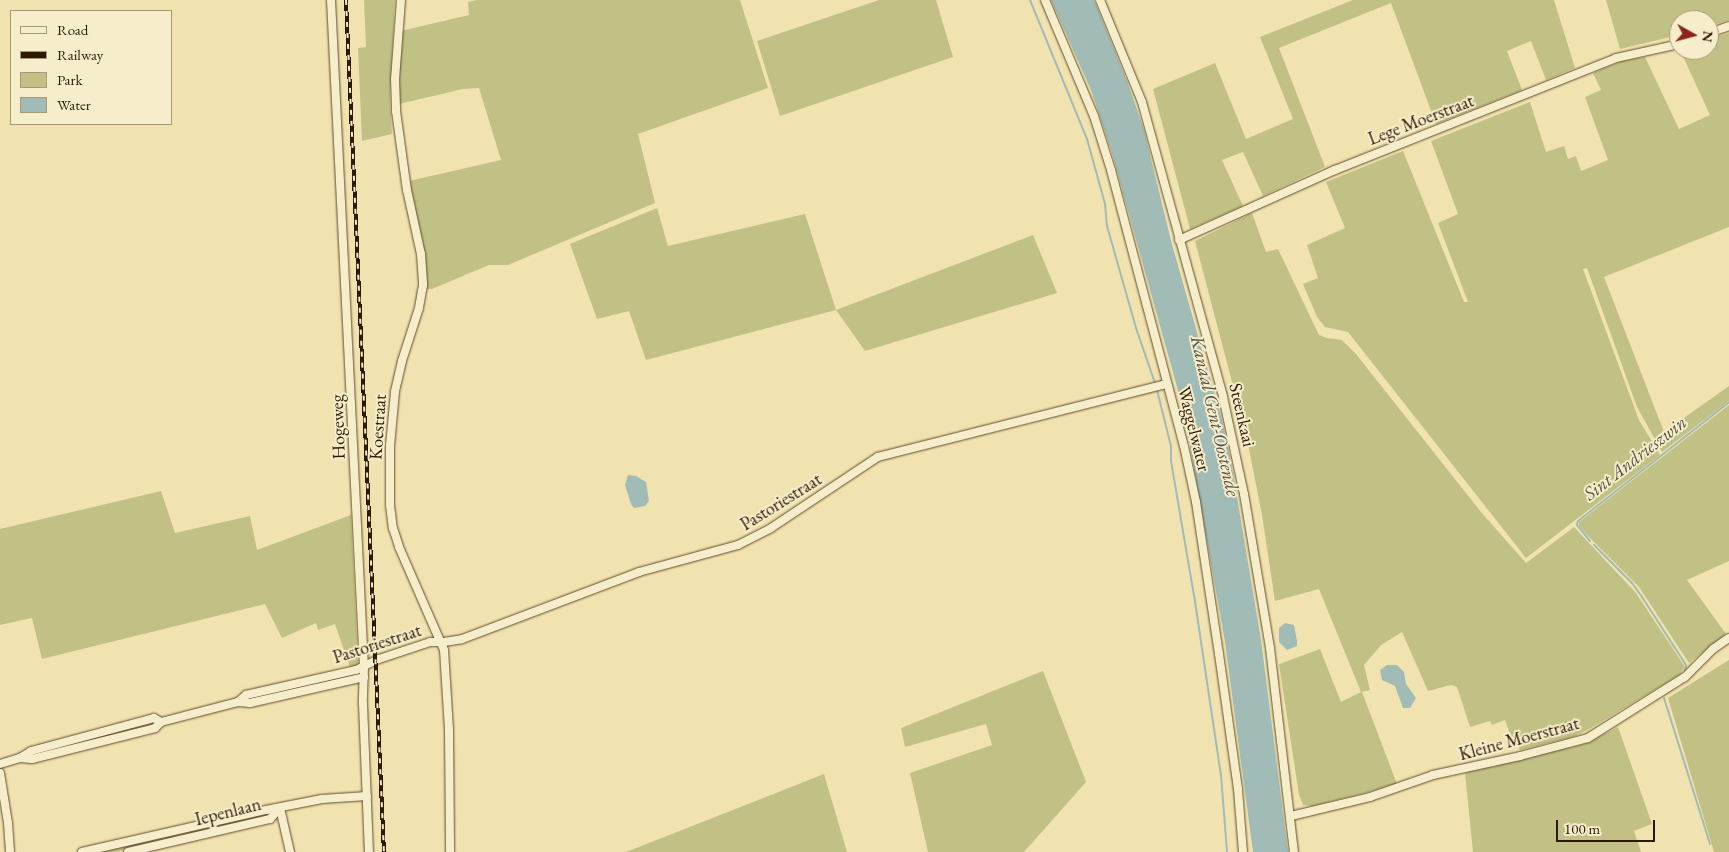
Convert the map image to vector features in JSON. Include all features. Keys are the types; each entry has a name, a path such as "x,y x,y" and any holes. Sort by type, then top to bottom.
{"street":[{"name":"Hogeweg","path":"331,0 364,667 363,704 369,852"},
{"name":"Koestraat","path":"401,0 395,79 396,111 407,190 421,254 423,285 419,308 395,386 391,432 390,505 396,537 444,650 448,696 450,852"},
{"name":"Waggelwater","path":"1045,0 1094,116 1111,170 1160,385 1184,446 1196,502 1238,789 1243,852"},
{"name":"Steenkaai","path":"1100,0 1142,102 1224,397 1244,494 1270,648 1294,852"},
{"name":"Lege Moerstraat","path":"1179,240 1335,170 1616,58 1669,46"},
{"name":"Pastoriestraat","path":"20,758 32,759 156,728 161,722 238,702 250,703 292,692 430,642 462,639 639,572 715,553 750,540 878,457 1160,385"},
{"name":"Kleine Moerstraat","path":"1291,816 1370,797 1433,775 1520,756 1588,738 1685,677 1713,649 1729,638"},
{"name":"Pastoriestraat","path":"238,702 246,695 290,684 364,677"},
{"path":"290,684 292,692"},
{"name":"Pastoriestraat","path":"0,764 20,758 31,750 154,718 161,722"},
{"path":"90,735 92,744"},
{"path":"0,773 8,823 10,852"},
{"name":"Iepenlaan","path":"82,852 322,799 367,796"},
{"name":"Iepenlaan","path":"128,852 270,819 280,808"},
{"path":"280,808 290,852"},
{"name":"Iepenlaan","path":"178,830 180,840"}],"green space":[{"path":"364,0 395,0 390,100 392,134 362,141 358,48 366,47"},
{"path":"477,0 740,0 768,88 638,134 655,203 508,265 489,265 432,289 427,289 425,255 409,181 501,160 479,88 463,89 399,104 401,31 469,15 468,2"},
{"path":"879,0 936,0 953,57 780,116 757,41"},
{"path":"1353,0 1554,0 1575,68 1546,80 1531,41 1507,51 1522,90 1436,124 1391,3 1279,48 1325,167 1263,196 1243,152 1222,160 1243,206 1190,229 1153,89 1215,63 1246,139 1293,119 1260,37"},
{"path":"1606,0 1729,0 1729,20 1719,23 1719,10 1669,10 1669,37 1620,49"},
{"path":"1729,33 1729,227 1604,277 1664,432 1729,386 1729,401 1662,452 1637,407 1587,268 1583,269 1639,420 1660,455 1526,558 1348,332 1325,327 1317,317 1303,284 1318,278 1307,245 1345,228 1326,182 1403,151 1464,302 1468,302 1438,223 1458,214 1431,141 1530,102 1546,152 1564,146 1568,159 1576,156 1581,171 1608,160 1585,97 1601,90 1593,73 1622,61 1645,57 1679,129 1710,115 1685,60 1719,60 1719,36"},
{"path":"657,208 668,246 805,214 836,310 646,360 629,311 597,319 570,244"},
{"path":"1252,213 1266,252 1278,249 1319,335 1342,340 1356,354 1481,512 1526,563 1574,527 1636,593 1685,667 1679,675 1573,737 1520,750 1518,745 1514,746 1505,720 1492,725 1490,721 1470,727 1457,687 1451,685 1428,691 1402,632 1381,645 1364,665 1370,690 1362,692 1397,784 1312,806 1303,805 1299,795 1279,664 1320,649 1341,702 1361,692 1319,589 1275,601 1262,515 1247,439 1195,241"},
{"path":"1033,235 1057,293 865,351 836,310"},
{"path":"1729,405 1729,561 1687,580 1726,634 1689,663 1639,587 1588,536 1579,526 1579,522"},
{"path":"161,491 175,533 250,516 257,550 351,515 358,664 350,667 335,624 318,630 316,623 282,638 265,604 42,659 32,618 0,625 0,529"},
{"path":"1729,660 1729,852 1714,852 1668,698"},
{"path":"1043,671 1086,782 1024,852 928,852 910,773 992,745 986,724 905,747 901,728"},
{"path":"1618,727 1652,824 1634,831 1641,852 1473,852 1465,773 1585,744"},
{"path":"824,774 847,852 626,852"},
{"path":"270,813 271,816 183,834 183,832"},
{"path":"174,834 174,839 116,852 94,852"}],"water":[{"name":"Kanaal Gent-Oostende","path":"1051,0 1094,0 1127,81 1144,130 1171,241 1222,420 1233,473 1261,640 1288,852 1253,852 1225,642 1184,412 1112,153 1091,90"},
{"path":"628,475 636,476 646,482 649,501 645,506 634,508 631,504 625,485"},
{"path":"1285,623 1294,625 1297,641 1297,646 1287,650 1279,642 1279,628"},
{"path":"1387,665 1397,665 1404,672 1406,684 1416,698 1410,708 1403,708 1395,686 1382,680 1380,670"}],"waterway":[{"path":"1030,0 1087,139 1105,204 1107,226 1136,328 1156,386"},
{"path":"1157,390 1171,446 1171,461 1194,595 1221,775 1227,852"},
{"name":"Sint Andrieszwin","path":"1590,541 1577,525 1578,521 1729,402"},
{"name":"Sint Andrieszwin","path":"1594,545 1632,583 1686,665 1685,672"},
{"name":"Sint Andrieszwin","path":"1664,698 1710,844"}],"railway":[{"path":"346,0 384,852"}]}
